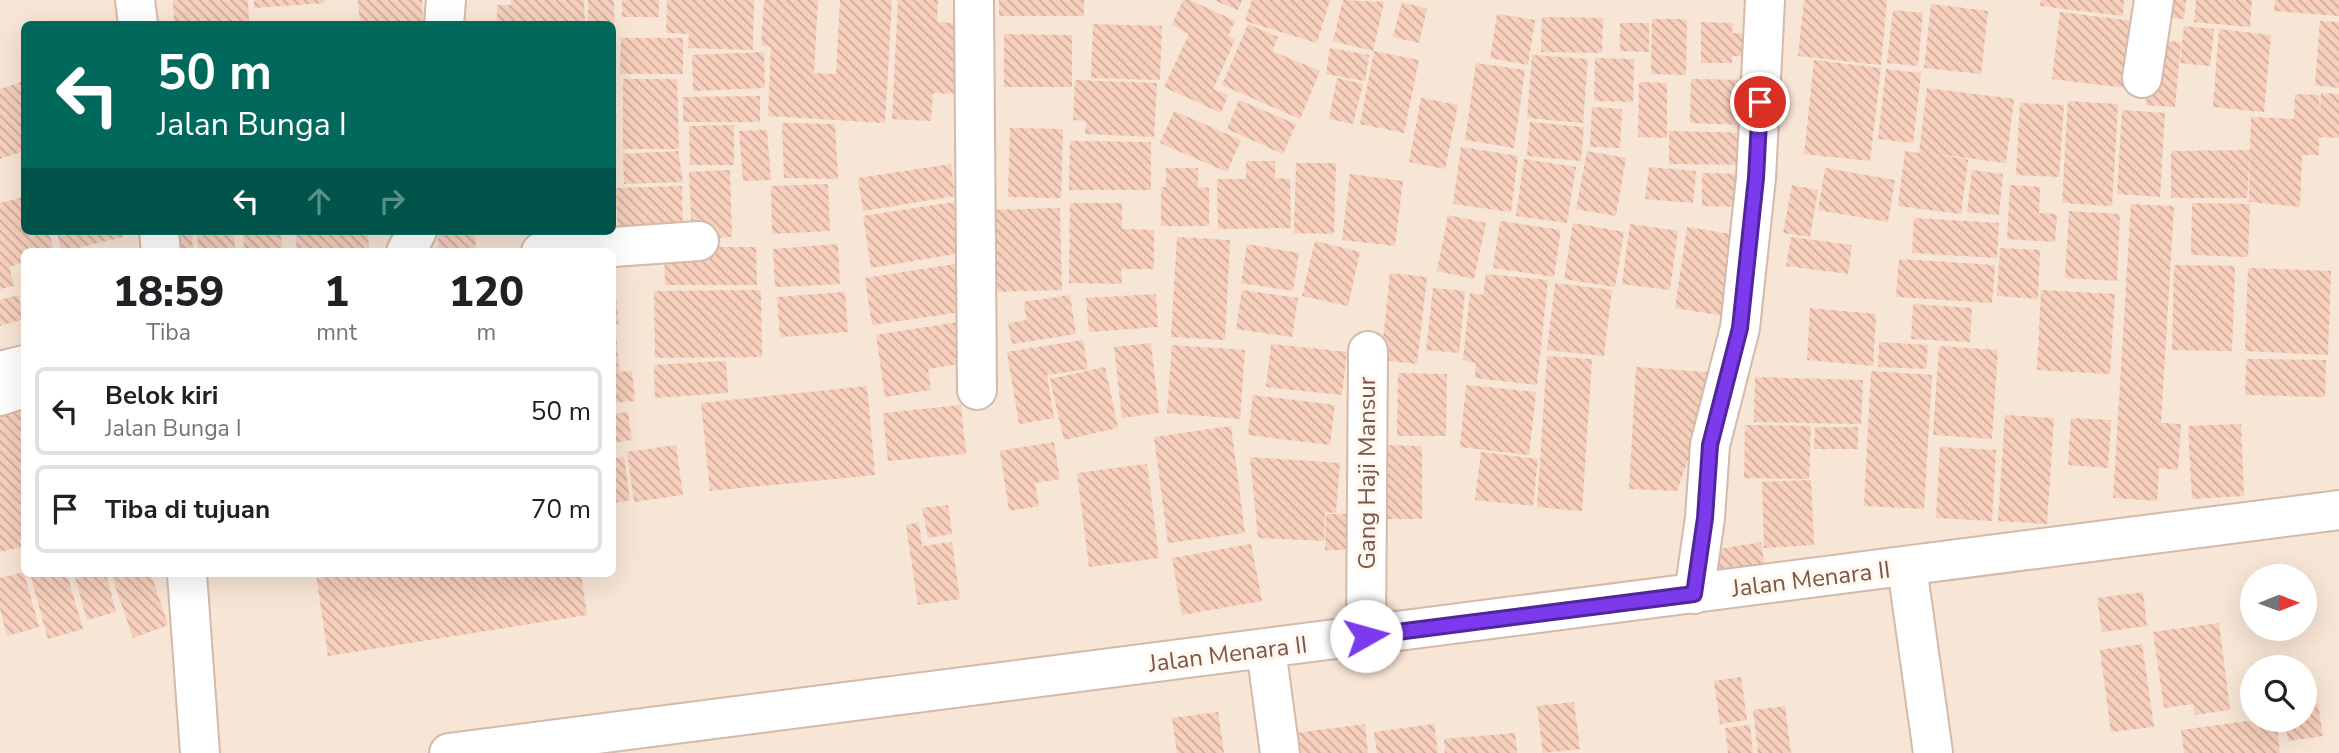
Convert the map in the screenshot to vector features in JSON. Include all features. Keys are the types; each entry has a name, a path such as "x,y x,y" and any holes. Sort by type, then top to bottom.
{"street":[{"path":"135,0 138,21"},
{"path":"444,21 446,0"},
{"path":"974,0 976,390"},
{"path":"1694,594 1705,518 1710,445 1740,328 1756,178 1765,0"},
{"path":"2142,79 2154,0"},
{"path":"598,248 699,241"},
{"name":"Gang Haji Mansur","path":"1366,636 1368,351"},
{"name":"Jalan Menara II","path":"449,753 2339,510"},
{"path":"1907,567 1933,753"},
{"path":"187,577 200,753"},
{"path":"1266,649 1280,753"}],"shaded area":[{"path":"0,0 2339,0 2339,753 0,753"}],"building":[{"path":"173,0 248,0 249,21 174,21"},
{"path":"254,0 324,0 325,3 254,8"},
{"path":"358,0 422,0 423,21 360,21"},
{"path":"511,0 584,0 585,21 497,21 497,5 511,5"},
{"path":"588,0 614,0 615,21 588,21"},
{"path":"622,0 659,0 659,17 622,17"},
{"path":"667,0 754,0 753,50 688,48 689,34 666,33"},
{"path":"764,0 818,0 814,73 836,74 840,0 892,0 885,123 768,116 771,47 761,46"},
{"path":"898,0 938,0 937,22 967,24 963,94 933,93 931,121 892,119"},
{"path":"999,0 1084,0 1084,16 999,16"},
{"path":"1183,0 1190,0 1235,21 1228,36 1235,40 1213,89 1228,95 1221,113 1164,87 1189,34 1172,25"},
{"path":"1213,0 1242,0 1238,10"},
{"path":"1252,0 1330,0 1317,43 1245,21"},
{"path":"1343,0 1384,2 1373,51 1333,41"},
{"path":"1804,0 1887,0 1881,65 1798,56"},
{"path":"2041,0 2124,0 2123,16 2040,6"},
{"path":"2158,0 2186,0 2184,19 2156,17"},
{"path":"2196,0 2252,0 2250,27 2194,22"},
{"path":"2275,0 2339,0 2339,16 2274,11"},
{"path":"1402,2 1427,9 1419,43 1393,37"},
{"path":"1931,4 1988,11 1981,74 1924,68"},
{"path":"1893,10 1923,13 1918,66 1887,63"},
{"path":"2060,12 2142,22 2135,89 2052,79"},
{"path":"1497,14 1535,20 1528,65 1490,58"},
{"path":"1542,17 1603,18 1602,53 1541,52"},
{"path":"1652,19 1687,19 1686,75 1651,74"},
{"path":"2320,21 2339,22 2339,88 2315,85"},
{"path":"1701,22 1733,23 1732,33 1759,33 1758,57 1732,56 1732,63 1701,63"},
{"path":"1620,23 1649,23 1649,52 1620,51"},
{"path":"1093,24 1162,26 1160,80 1091,78"},
{"path":"1248,24 1278,37 1272,51 1320,71 1300,119 1222,85"},
{"path":"2184,26 2214,29 2210,66 2180,63"},
{"path":"2219,29 2271,35 2264,112 2213,107"},
{"path":"1004,34 1072,35 1072,87 1004,87"},
{"path":"621,38 683,38 683,74 620,74"},
{"path":"2152,40 2181,42 2175,107 2146,105"},
{"path":"1330,48 1369,55 1365,81 1326,74"},
{"path":"1374,51 1419,60 1404,133 1360,124"},
{"path":"764,52 765,88 693,91 692,55"},
{"path":"1532,55 1588,59 1583,123 1527,118"},
{"path":"1595,58 1634,59 1633,102 1594,101"},
{"path":"1814,60 1881,68 1870,161 1804,154"},
{"path":"1476,63 1525,70 1514,148 1465,140"},
{"path":"1886,69 1921,73 1913,143 1878,139"},
{"path":"1337,78 1363,84 1353,124 1329,119"},
{"path":"623,79 677,79 679,149 623,149"},
{"path":"1691,79 1748,80 1747,125 1690,123"},
{"path":"1075,80 1157,83 1154,137 1085,134 1086,121 1073,120"},
{"path":"21,82 21,152 0,159 0,89"},
{"path":"1639,82 1667,83 1667,138 1638,137"},
{"path":"1927,88 2014,99 2006,163 1936,154 1968,160 1961,214 1898,206 1905,151 1919,153"},
{"path":"2321,93 2339,94 2339,138 2319,137 2319,155 2302,155 2300,207 2249,202 2250,153 2247,198 2171,198 2171,151 2250,150 2251,117 2294,119 2295,94 2319,95 2320,117"},
{"path":"760,96 760,122 683,122 683,97"},
{"path":"1421,98 1458,105 1445,169 1409,162"},
{"path":"1239,100 1296,124 1283,154 1227,129"},
{"path":"2068,101 2118,104 2112,206 2062,203"},
{"path":"2020,103 2064,105 2059,177 2016,175"},
{"path":"1592,107 1622,109 1620,148 1590,147"},
{"path":"2122,110 2165,113 2160,197 2117,194"},
{"path":"1174,111 1241,140 1227,172 1160,143"},
{"path":"1530,122 1584,127 1581,161 1527,156"},
{"path":"782,123 835,124 838,179 784,178"},
{"path":"734,125 734,165 690,165 689,126"},
{"path":"1010,128 1063,129 1061,198 1008,197"},
{"path":"767,130 771,180 743,181 739,131"},
{"path":"1669,131 1753,133 1753,165 1669,164"},
{"path":"1070,141 1151,142 1151,190 1069,190"},
{"path":"1461,147 1518,156 1511,212 1453,204"},
{"path":"678,151 683,182 624,184 623,154"},
{"path":"1587,151 1626,158 1616,216 1576,209"},
{"path":"1524,159 1576,167 1567,223 1516,216"},
{"path":"1246,161 1275,161 1275,178 1290,179 1291,228 1218,229 1217,179 1246,179"},
{"path":"1296,163 1336,163 1334,234 1294,233"},
{"path":"951,164 955,196 863,211 858,178"},
{"path":"1649,167 1696,171 1693,203 1645,199"},
{"path":"1166,168 1198,168 1198,187 1209,188 1209,226 1161,226 1161,187 1166,187"},
{"path":"1825,168 1895,180 1888,222 1818,210"},
{"path":"730,170 732,237 692,239 689,172"},
{"path":"1972,170 2003,174 1999,215 1967,212"},
{"path":"1702,173 1748,174 1747,207 1702,206"},
{"path":"1350,174 1403,181 1395,246 1342,240"},
{"path":"828,184 830,231 772,234 771,186"},
{"path":"1792,185 1818,190 1810,237 1783,233"},
{"path":"2010,185 2040,187 2039,213 2057,214 2055,242 2007,239"},
{"path":"682,186 683,240 618,242 616,188"},
{"path":"21,198 21,235 50,235 53,248 21,248 21,263 9,267 14,286 0,289 0,203"},
{"path":"954,202 962,253 871,268 863,216"},
{"path":"1070,203 1122,203 1122,229 1154,230 1154,269 1121,269 1122,284 1069,283"},
{"path":"2192,203 2250,204 2248,257 2191,255"},
{"path":"2131,204 2174,206 2161,423 2181,424 2178,470 2159,468 2157,501 2113,498"},
{"path":"1060,208 1062,290 991,292 989,210"},
{"path":"2069,211 2120,214 2117,281 2065,278"},
{"path":"1448,215 1486,223 1474,279 1437,271"},
{"path":"1914,218 1999,223 1997,258 1912,253"},
{"path":"1500,221 1561,230 1554,277 1493,268"},
{"path":"1573,223 1624,232 1615,287 1564,279"},
{"path":"1630,224 1678,231 1670,290 1622,284"},
{"path":"1687,227 1749,237 1737,318 1675,308"},
{"path":"58,235 123,237 78,248 60,248"},
{"path":"171,235 192,235 193,248 172,248"},
{"path":"197,235 234,235 235,248 198,248"},
{"path":"243,235 281,235 282,248 244,248"},
{"path":"295,235 368,235 369,248 297,248"},
{"path":"438,235 475,235 476,248 438,248"},
{"path":"1177,237 1230,240 1225,340 1171,337"},
{"path":"1791,237 1852,245 1848,274 1786,266"},
{"path":"1315,241 1360,252 1348,306 1302,296"},
{"path":"838,244 840,284 775,287 773,249"},
{"path":"1247,244 1299,253 1293,291 1241,283"},
{"path":"664,247 756,247 757,285 665,285"},
{"path":"2000,248 2040,250 2038,299 1997,296"},
{"path":"1899,259 1995,265 1992,303 1896,297"},
{"path":"961,263 968,311 872,325 865,278"},
{"path":"2174,265 2235,266 2232,351 2172,350"},
{"path":"2248,268 2331,271 2328,355 2245,351"},
{"path":"1390,273 1427,277 1417,364 1381,360"},
{"path":"1486,274 1548,280 1537,385 1475,378 1476,363 1463,360 1470,293 1483,295"},
{"path":"1555,283 1612,290 1604,356 1547,350"},
{"path":"1433,288 1465,291 1459,353 1426,350"},
{"path":"761,290 762,357 655,358 654,291"},
{"path":"1242,290 1298,298 1292,337 1236,329"},
{"path":"2041,290 2115,294 2110,374 2037,370"},
{"path":"845,292 848,332 780,337 777,297"},
{"path":"1156,294 1158,327 1089,332 1086,298"},
{"path":"18,295 21,320 0,326 0,300"},
{"path":"1070,295 1076,334 1012,344 1008,323 1027,320 1023,302"},
{"path":"616,297 619,324 616,324"},
{"path":"1913,304 1972,308 1970,342 1911,339"},
{"path":"1810,308 1876,314 1873,366 1807,360"},
{"path":"958,322 965,363 928,369 931,390 885,397 876,335"},
{"path":"616,331 619,372 632,371 635,401 616,403"},
{"path":"1083,340 1088,369 1047,375 1054,418 1019,424 1007,352"},
{"path":"1879,342 1928,345 1926,369 1878,367"},
{"path":"1151,343 1159,413 1122,418 1114,347"},
{"path":"1271,344 1347,352 1342,395 1266,387"},
{"path":"1172,345 1245,350 1240,419 1167,413"},
{"path":"1939,346 1998,350 1992,439 1933,435"},
{"path":"1547,356 1592,359 1582,511 1537,507"},
{"path":"2246,359 2326,360 2325,397 2245,395"},
{"path":"726,361 728,393 655,398 654,365"},
{"path":"1105,367 1118,428 1064,440 1050,379"},
{"path":"1636,367 1719,373 1677,491 1629,489"},
{"path":"1871,371 1932,375 1924,509 1864,506"},
{"path":"1398,373 1447,374 1446,436 1397,436"},
{"path":"1755,377 1863,380 1861,424 1754,422"},
{"path":"1466,385 1536,392 1529,455 1460,447"},
{"path":"867,386 875,475 710,491 701,403"},
{"path":"1253,395 1335,405 1330,445 1248,435"},
{"path":"961,405 966,454 888,461 883,413"},
{"path":"21,408 21,547 0,552 0,414"},
{"path":"628,412 632,440 616,442 616,414"},
{"path":"2005,415 2054,418 2047,524 1998,521"},
{"path":"2071,418 2111,420 2108,468 2068,465"},
{"path":"2241,424 2244,496 2192,499 2188,426"},
{"path":"1745,425 1811,426 1809,479 1744,478"},
{"path":"1231,426 1245,533 1168,543 1154,437"},
{"path":"1815,427 1858,427 1858,449 1814,449"},
{"path":"1054,442 1060,479 1035,483 1039,506 1009,511 1000,451"},
{"path":"676,445 683,495 634,502 627,452"},
{"path":"1377,445 1422,446 1422,519 1377,519"},
{"path":"1940,447 1996,450 1992,521 1936,518"},
{"path":"1481,452 1538,459 1533,506 1475,500"},
{"path":"624,457 630,500 616,502 616,458"},
{"path":"1250,457 1340,463 1336,513 1325,512 1324,541 1258,538"},
{"path":"1147,464 1159,558 1089,567 1077,473"},
{"path":"1811,480 1814,545 1764,548 1762,482"},
{"path":"948,505 952,534 928,538 922,508"},
{"path":"1326,514 1352,514 1351,550 1325,550"},
{"path":"919,522 922,546 952,542 960,599 918,605 906,525"},
{"path":"1761,542 1767,579 1720,586 1714,550"},
{"path":"1251,544 1262,601 1182,615 1172,558"},
{"path":"21,573 21,577 25,577 39,627 7,636 0,608 0,578"},
{"path":"31,577 68,577 83,629 48,639"},
{"path":"75,577 107,577 116,612 87,620"},
{"path":"112,577 152,577 168,625 133,638"},
{"path":"316,577 581,577 587,615 328,656"},
{"path":"2143,592 2147,626 2102,632 2097,598"},
{"path":"2219,623 2230,710 2195,715 2193,704 2164,708 2153,632"},
{"path":"2142,644 2154,727 2111,732 2100,650"},
{"path":"1741,677 1747,720 1720,724 1714,681"},
{"path":"1574,702 1580,749 1543,753 1537,706"},
{"path":"2317,703 2323,736 2288,741 2287,732 2317,732"},
{"path":"1785,706 1791,753 1758,753 1753,710"},
{"path":"1218,712 1224,753 1177,753 1172,718"},
{"path":"2240,722 2240,732 2278,732 2280,753 2184,753 2181,730"},
{"path":"1365,724 1368,753 1298,753 1296,733"},
{"path":"1434,724 1438,753 1377,753 1374,732"},
{"path":"1750,725 1753,753 1728,753 1725,728"},
{"path":"1515,733 1517,753 1445,753 1444,739"}],"route":[{"path":"1366,636 1694,594 1705,518 1710,445 1740,328 1756,178 1760,102"}]}
